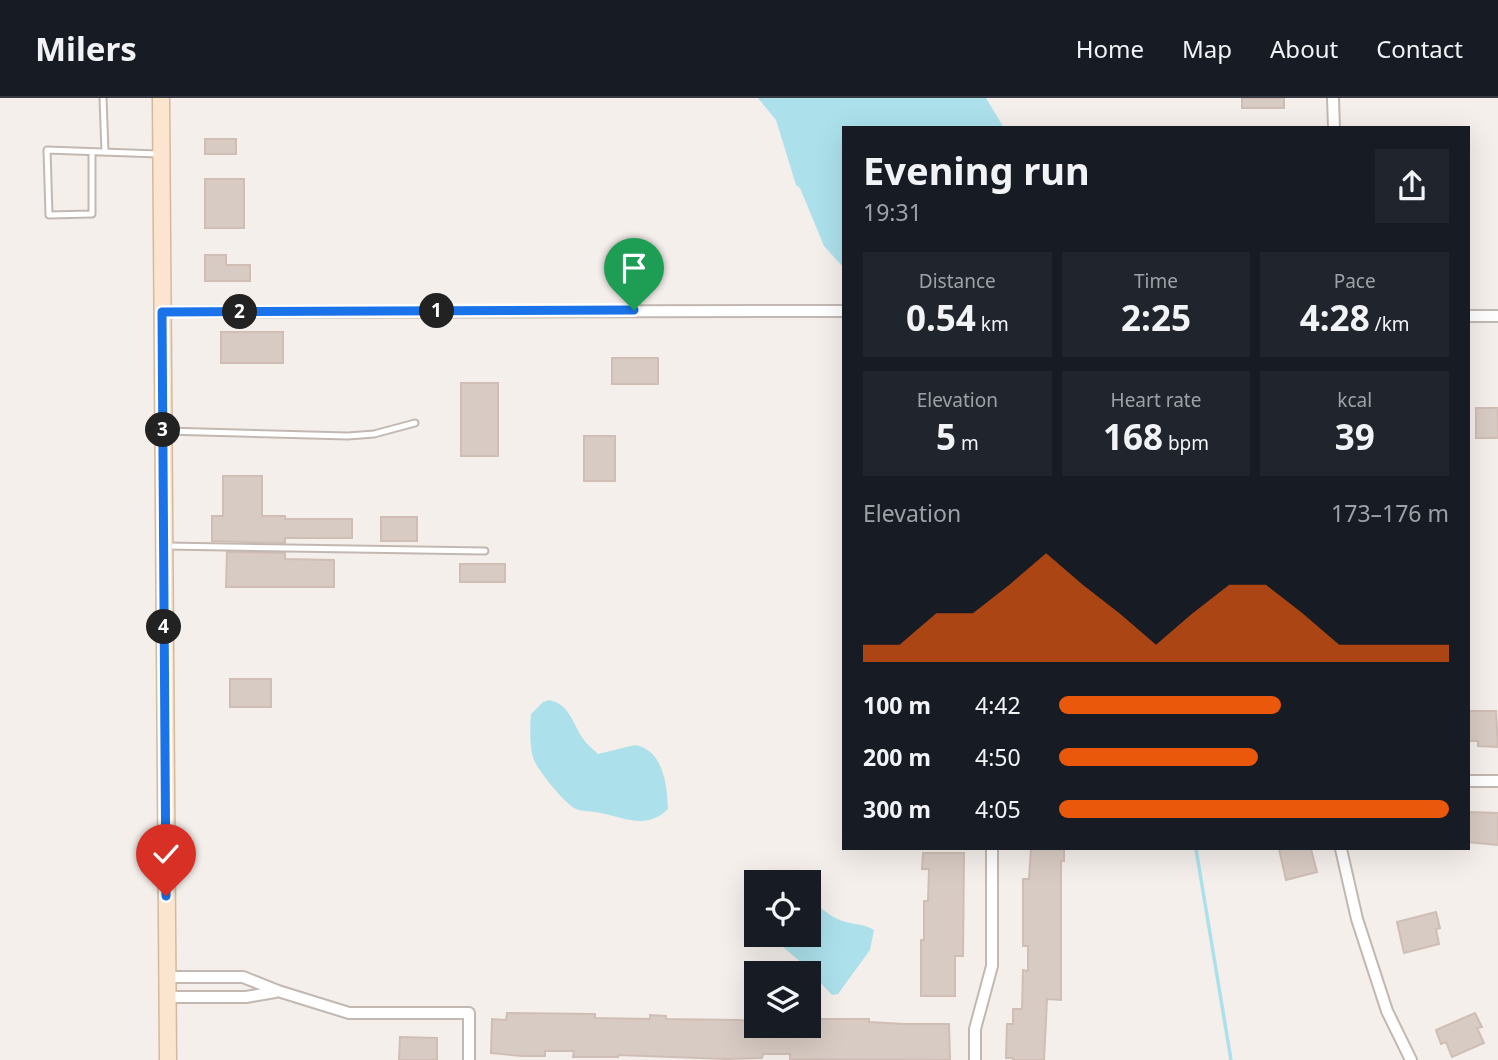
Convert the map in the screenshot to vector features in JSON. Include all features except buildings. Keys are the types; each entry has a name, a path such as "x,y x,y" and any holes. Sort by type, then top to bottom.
{"main road":[{"path":"160,98 168,1060"}],"street":[{"path":"1333,98 1334,126"},
{"path":"162,312 842,311"},
{"path":"1470,316 1498,316"},
{"path":"1470,781 1498,781"},
{"path":"975,1060 975,1029 992,966 992,850"},
{"path":"1341,850 1357,919 1387,1011 1411,1060"},
{"path":"167,977 243,977 349,1013 469,1013 468,1060"},
{"path":"167,997 246,997 278,991"}],"lane":[{"path":"103,98 105,152"},
{"path":"92,152 92,214 49,215 47,150 161,154"},
{"path":"163,431 348,436 374,434 415,424"},
{"path":"163,547 485,551"}],"water":[{"path":"758,98 986,98 1003,126 842,126 842,266 824,246 800,188 796,185 776,120"},
{"path":"549,700 566,710 584,740 598,754 635,745 652,754 658,761 665,780 668,809 652,819 636,821 580,810 569,805 542,773 532,752 531,714 543,702"},
{"path":"821,907 835,918 874,930 870,950 838,994 832,995 821,983 821,961 799,961 783,947 821,947"}],"waterway":[{"path":"1196,850 1231,1060"}],"route":[{"path":"166,896 162,312 634,310"}]}
